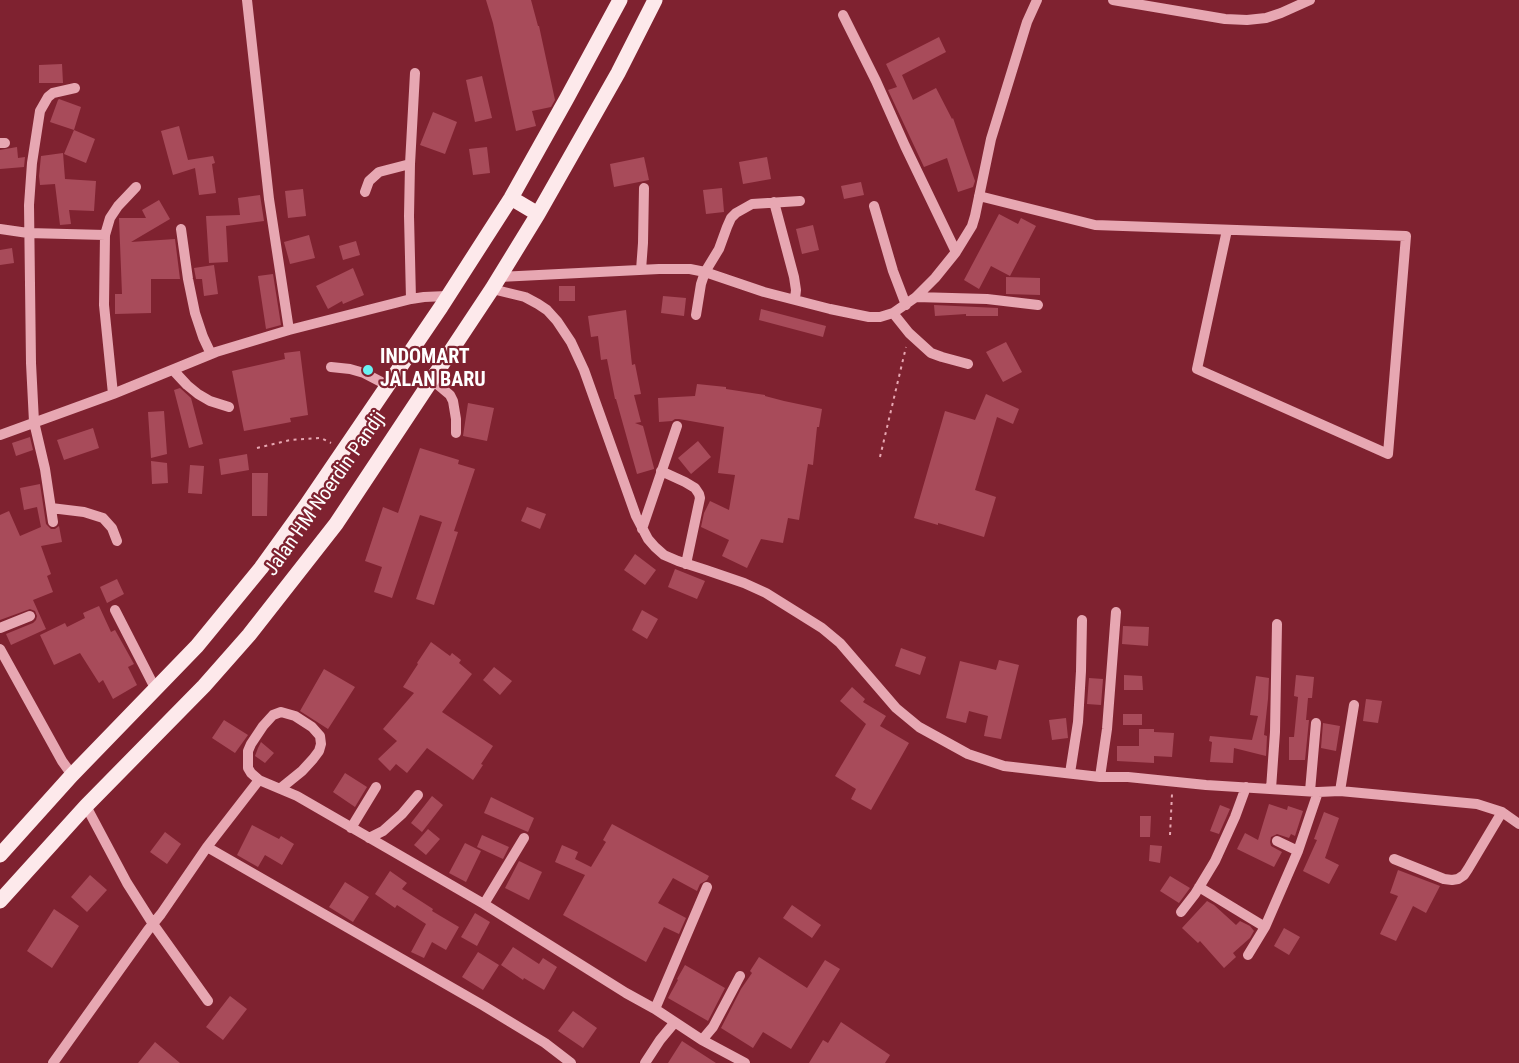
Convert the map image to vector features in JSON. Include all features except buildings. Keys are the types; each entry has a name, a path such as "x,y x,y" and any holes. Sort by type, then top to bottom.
{"main road":[{"name":"Jalan HM Noerdin Pandji","path":"0,855 72,775 198,646 261,568 331,469 375,379 447,296 511,198 620,0"},
{"name":"Jalan HM Noerdin Pandji","path":"0,901 86,806 204,686 249,635 336,524 538,214 618,73 655,0"},
{"path":"511,198 538,214"}],"street":[{"path":"247,0 269,199 289,330"},
{"path":"495,283 679,268 705,272 764,292 830,309 869,317 880,317 893,313 916,297 934,278 956,252 972,226 991,139 1027,22 1037,0"},
{"path":"1113,0 1165,5 1225,19 1247,20 1266,18 1310,0"},
{"path":"843,15 956,252"},
{"path":"411,299 409,216 415,73"},
{"path":"53,522 45,469 34,422 28,233 32,163 40,111 53,93 75,88"},
{"path":"365,192 369,181 379,172 410,164"},
{"path":"113,394 104,305 105,236 110,218 135,187"},
{"path":"641,270 644,188"},
{"path":"979,196 1095,225 1406,236 1388,454 1197,369 1227,230"},
{"path":"696,315 705,272 719,249 731,218 752,204 800,201"},
{"path":"774,202 794,277 795,299"},
{"path":"874,206 893,271 906,305"},
{"path":"0,229 28,233 105,236"},
{"path":"181,229 195,313 211,354"},
{"path":"495,283 547,310 571,342 584,370 626,491 642,529 655,547 664,555 766,593 822,628 840,643 876,685 919,727 968,754 1004,765 1100,777 1128,777 1271,789 1340,791 1477,804 1502,812 1519,824"},
{"path":"0,435 113,394 211,354 289,330 411,299 447,296"},
{"path":"916,297 987,299 1038,305"},
{"path":"893,313 909,333 931,353 968,364"},
{"path":"331,367 350,369 375,379"},
{"path":"173,369 198,394 210,401 229,407"},
{"path":"431,379 450,395 453,401 456,408 456,433"},
{"path":"642,529 677,426"},
{"path":"661,471 695,488 699,494 686,564"},
{"path":"51,508 84,512 103,518 117,541"},
{"path":"115,610 156,690"},
{"path":"1100,777 1107,729 1116,612"},
{"path":"0,628 30,616"},
{"path":"1070,773 1078,722 1082,620"},
{"path":"1271,789 1275,732 1277,624"},
{"path":"0,649 72,775"},
{"path":"1340,791 1354,705"},
{"path":"281,788 313,759 321,744 320,736 312,727 286,712 273,715 251,744 247,759 248,768 259,780 297,796 484,904 702,1040 745,1063"},
{"path":"1248,955 1265,927 1298,851 1314,791 1316,723"},
{"path":"53,1063 207,847 259,780"},
{"path":"351,828 376,787"},
{"path":"1180,912 1215,861 1246,787"},
{"path":"369,838 383,831 418,795"},
{"path":"86,806 127,883 208,1001"},
{"path":"1394,859 1444,879 1458,879 1464,875 1502,812"},
{"path":"484,904 524,838"},
{"path":"1277,842 1298,851"},
{"path":"207,847 484,1006 571,1063"},
{"path":"1199,887 1265,927"},
{"path":"655,1009 707,888"},
{"path":"702,1040 713,1027 740,976"},
{"path":"645,1063 675,1022"}],"path":[{"path":"880,457 909,333"},
{"path":"257,448 290,440 315,438 331,442"},
{"path":"1170,835 1173,782"}],"place":[{"name":"INDOMART JALAN BARU","path":"368,370"}]}
